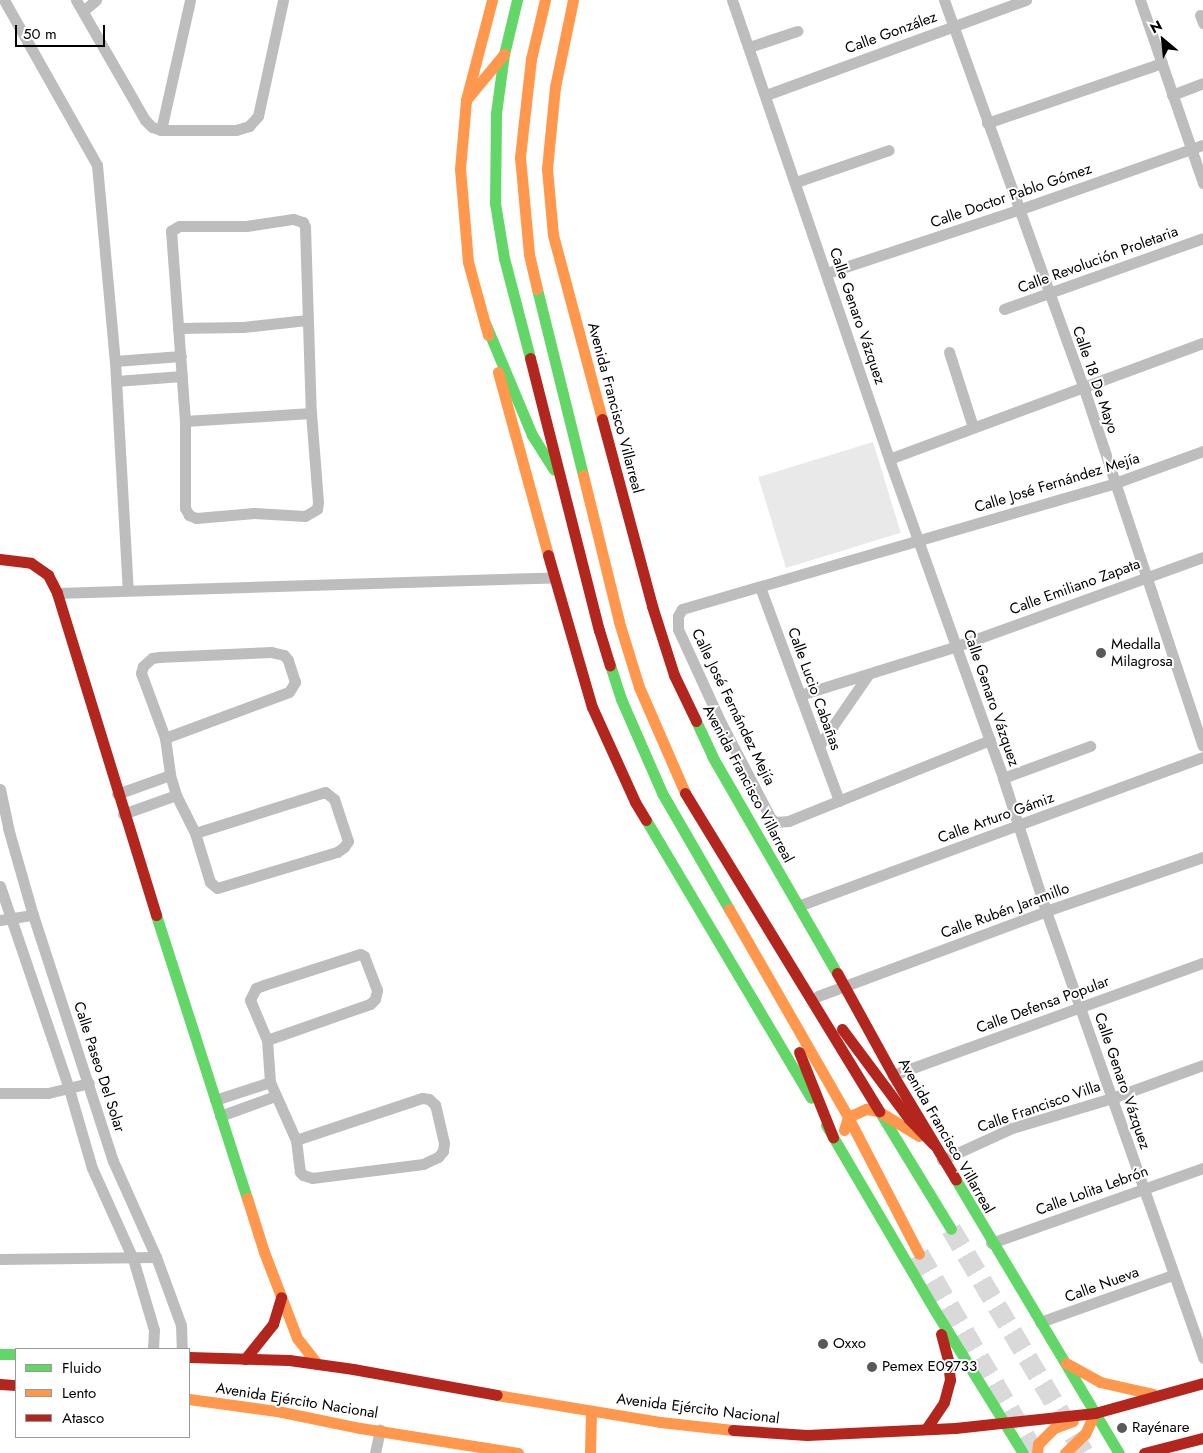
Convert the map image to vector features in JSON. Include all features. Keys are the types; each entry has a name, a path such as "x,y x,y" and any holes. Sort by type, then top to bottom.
{"main road":[{"path":"492,0 466,100 460,169 468,262 554,577 592,707 634,802 834,1137 855,1177 1022,1453"},
{"path":"517,0 504,54 496,113 495,202 504,258 599,630 621,699 662,793 848,1116 919,1254"},
{"path":"545,0 532,59 520,157 529,254 619,622 639,687 679,783 951,1229"},
{"name":"Avenida Francisco Villarreal","path":"574,0 555,87 547,169 553,235 650,596 674,675 712,756 845,986 893,1075 991,1242 1119,1453"},
{"path":"466,100 504,54"},
{"path":"485,323 532,435 563,483"},
{"path":"0,559 31,563 48,575 57,593 123,814 220,1116 281,1297 297,1338 317,1364"},
{"path":"757,912 887,1092 933,1144"},
{"path":"754,952 773,1000 802,1057 834,1137"},
{"path":"855,1177 844,1141 844,1127 848,1116 866,1109 878,1111 933,1144"},
{"path":"245,1359 273,1324 281,1297"},
{"path":"926,1430 944,1402 950,1380 948,1360 934,1309"},
{"path":"0,1354 15,1354"},
{"name":"Avenida Ejército Nacional","path":"190,1357 289,1360 591,1411 764,1433 807,1435 926,1430 1004,1424 1095,1413 1203,1383"},
{"path":"1064,1362 1100,1382 1159,1395"},
{"path":"0,1384 15,1385"},
{"name":"Avenida Ejército Nacional","path":"190,1399 277,1411 518,1453"},
{"path":"590,1453 591,1411"},
{"path":"1037,1453 1038,1444 1054,1428 1095,1413"},
{"path":"1065,1453 1085,1434 1095,1413"},
{"path":"1144,1453 1200,1440"},
{"path":"1178,1453 1200,1440"}],"street":[{"path":"4,0 97,165 116,381 128,590"},
{"path":"76,0 145,120 152,127 161,130 236,130 249,126 258,116 283,0"},
{"path":"82,11 96,0"},
{"path":"161,130 190,0"},
{"name":"Calle Genaro Vázquez","path":"732,0 796,182 889,459 990,740 1046,911 1203,1358"},
{"name":"Calle 18 De Mayo","path":"944,0 1018,210 1083,386 1203,746"},
{"name":"Calle González","path":"766,95 1026,0"},
{"path":"1140,0 1203,183"},
{"path":"749,47 797,31"},
{"path":"987,123 1162,64"},
{"path":"1172,95 1203,83"},
{"name":"Calle Doctor Pablo Gómez","path":"827,273 1018,210 1203,145"},
{"path":"796,182 889,150"},
{"path":"293,219 303,222 307,320 317,509 305,516 254,513 196,518 189,515 185,501 185,421 171,231 179,226 246,226 293,219"},
{"name":"Calle Revolución Proletaria","path":"1004,309 1203,238"},
{"path":"178,328 243,327 307,320"},
{"path":"889,459 1203,343"},
{"path":"949,352 973,427"},
{"path":"114,361 181,356"},
{"path":"116,381 182,376"},
{"path":"185,421 311,413"},
{"name":"Calle José Fernández Mejía","path":"919,539 1115,483 1203,451"},
{"path":"760,587 919,539"},
{"name":"Calle Emiliano Zapata","path":"800,695 957,646 1203,557"},
{"path":"57,593 554,577"},
{"name":"Calle José Fernández Mejía","path":"760,587 682,609 678,616 678,629 721,723 770,818 775,822 782,823 839,801"},
{"name":"Calle Lucio Cabañas","path":"760,587 839,801"},
{"path":"165,738 289,692 295,682 288,660 284,655 271,652 159,657 147,661 143,666 141,673 165,738 170,776 176,795 195,833 210,882 217,888 337,852 348,841 334,799 325,792 195,833"},
{"path":"819,746 868,675"},
{"path":"839,801 990,740"},
{"path":"1003,778 1090,746"},
{"name":"Calle Arturo Gámiz","path":"798,906 1203,757"},
{"path":"117,794 170,776"},
{"name":"Calle Paseo Del Solar","path":"0,789 8,828 33,915 113,1161 156,1257 181,1325 182,1348"},
{"path":"123,814 176,795"},
{"name":"Calle Rubén Jaramillo","path":"818,996 1046,911 1203,857"},
{"path":"0,886 6,920 69,1089 92,1168 133,1259 154,1330 153,1348"},
{"path":"6,920 33,915"},
{"path":"267,1040 370,1004 376,999 377,990 364,956 356,954 256,988 250,1000 267,1040 270,1082 296,1140 300,1172 312,1178 423,1164 438,1157 443,1151 444,1143 434,1105 429,1099 422,1098 296,1140"},
{"name":"Calle Defensa Popular","path":"893,1075 1203,963"},
{"name":"Calle Francisco Villa","path":"942,1160 1012,1128 1112,1098 1203,1065"},
{"path":"215,1100 270,1082"},
{"path":"0,1093 48,1093 89,1084"},
{"path":"220,1116 275,1096"},
{"name":"Calle Lolita Lebrón","path":"991,1242 1203,1168"},
{"path":"0,1259 133,1259 156,1257"},
{"name":"Calle Nueva","path":"1040,1322 1173,1275"},
{"path":"375,1453 380,1430"}],"shaded area":[{"path":"873,442 901,533 786,568 758,477"}],"tunnel":[{"path":"951,1229 1084,1453"},
{"path":"919,1254 1035,1453"}],"traffic: fast":[{"path":"517,0 504,54 496,113 495,203 504,258 530,358"},
{"path":"537,289 583,475"},
{"path":"485,323 532,435 554,470"},
{"path":"610,665 621,699 662,793 729,909"},
{"path":"696,721 712,756 837,973"},
{"path":"646,820 811,1098"},
{"path":"156,915 247,1198"},
{"path":"879,1111 951,1229"},
{"path":"826,1125 934,1309 1023,1453"},
{"path":"956,1180 1119,1453"},
{"path":"0,1354 15,1354"}],"traffic: slow":[{"path":"488,335 468,262 460,169 466,100 492,0"},
{"path":"537,289 529,254 520,157 531,59 545,0"},
{"path":"573,0 555,87 547,169 553,235 602,419"},
{"path":"466,100 504,54"},
{"path":"498,372 548,555"},
{"path":"583,475 619,622 639,687 685,793"},
{"path":"729,909 848,1117 919,1254"},
{"path":"844,1130 848,1117 866,1109 878,1111 919,1136"},
{"path":"247,1198 264,1252 297,1338 317,1364"},
{"path":"1066,1363 1100,1382 1153,1394"},
{"path":"497,1395 660,1422 733,1430"},
{"path":"190,1399 277,1411 360,1428 518,1453"},
{"path":"590,1453 591,1411"},
{"path":"1065,1453 1085,1434 1095,1413"},
{"path":"1037,1453 1038,1444 1054,1428 1073,1421"}],"traffic: jam":[{"path":"530,358 599,630 610,665"},
{"path":"602,419 652,606 674,675 696,721"},
{"path":"548,555 592,707 635,802 646,820"},
{"path":"0,559 31,563 48,575 57,593 156,915"},
{"path":"685,793 879,1111"},
{"path":"837,973 893,1075 956,1180"},
{"path":"842,1029 909,1119 933,1144"},
{"path":"799,1052 833,1137"},
{"path":"245,1359 273,1324 281,1297"},
{"path":"926,1429 944,1402 950,1380 948,1360 941,1334"},
{"path":"190,1357 289,1360 353,1369 497,1395"},
{"path":"733,1430 807,1435 955,1428 1095,1413 1203,1383"},
{"path":"0,1384 15,1385"},
{"path":"1144,1453 1203,1438"}],"place":[{"name":"Medalla Milagrosa","path":"1101,653"},
{"name":"Oxxo","path":"823,1344"},
{"name":"Pemex E09733","path":"872,1367"},
{"name":"Rayénare","path":"1122,1428"}]}
